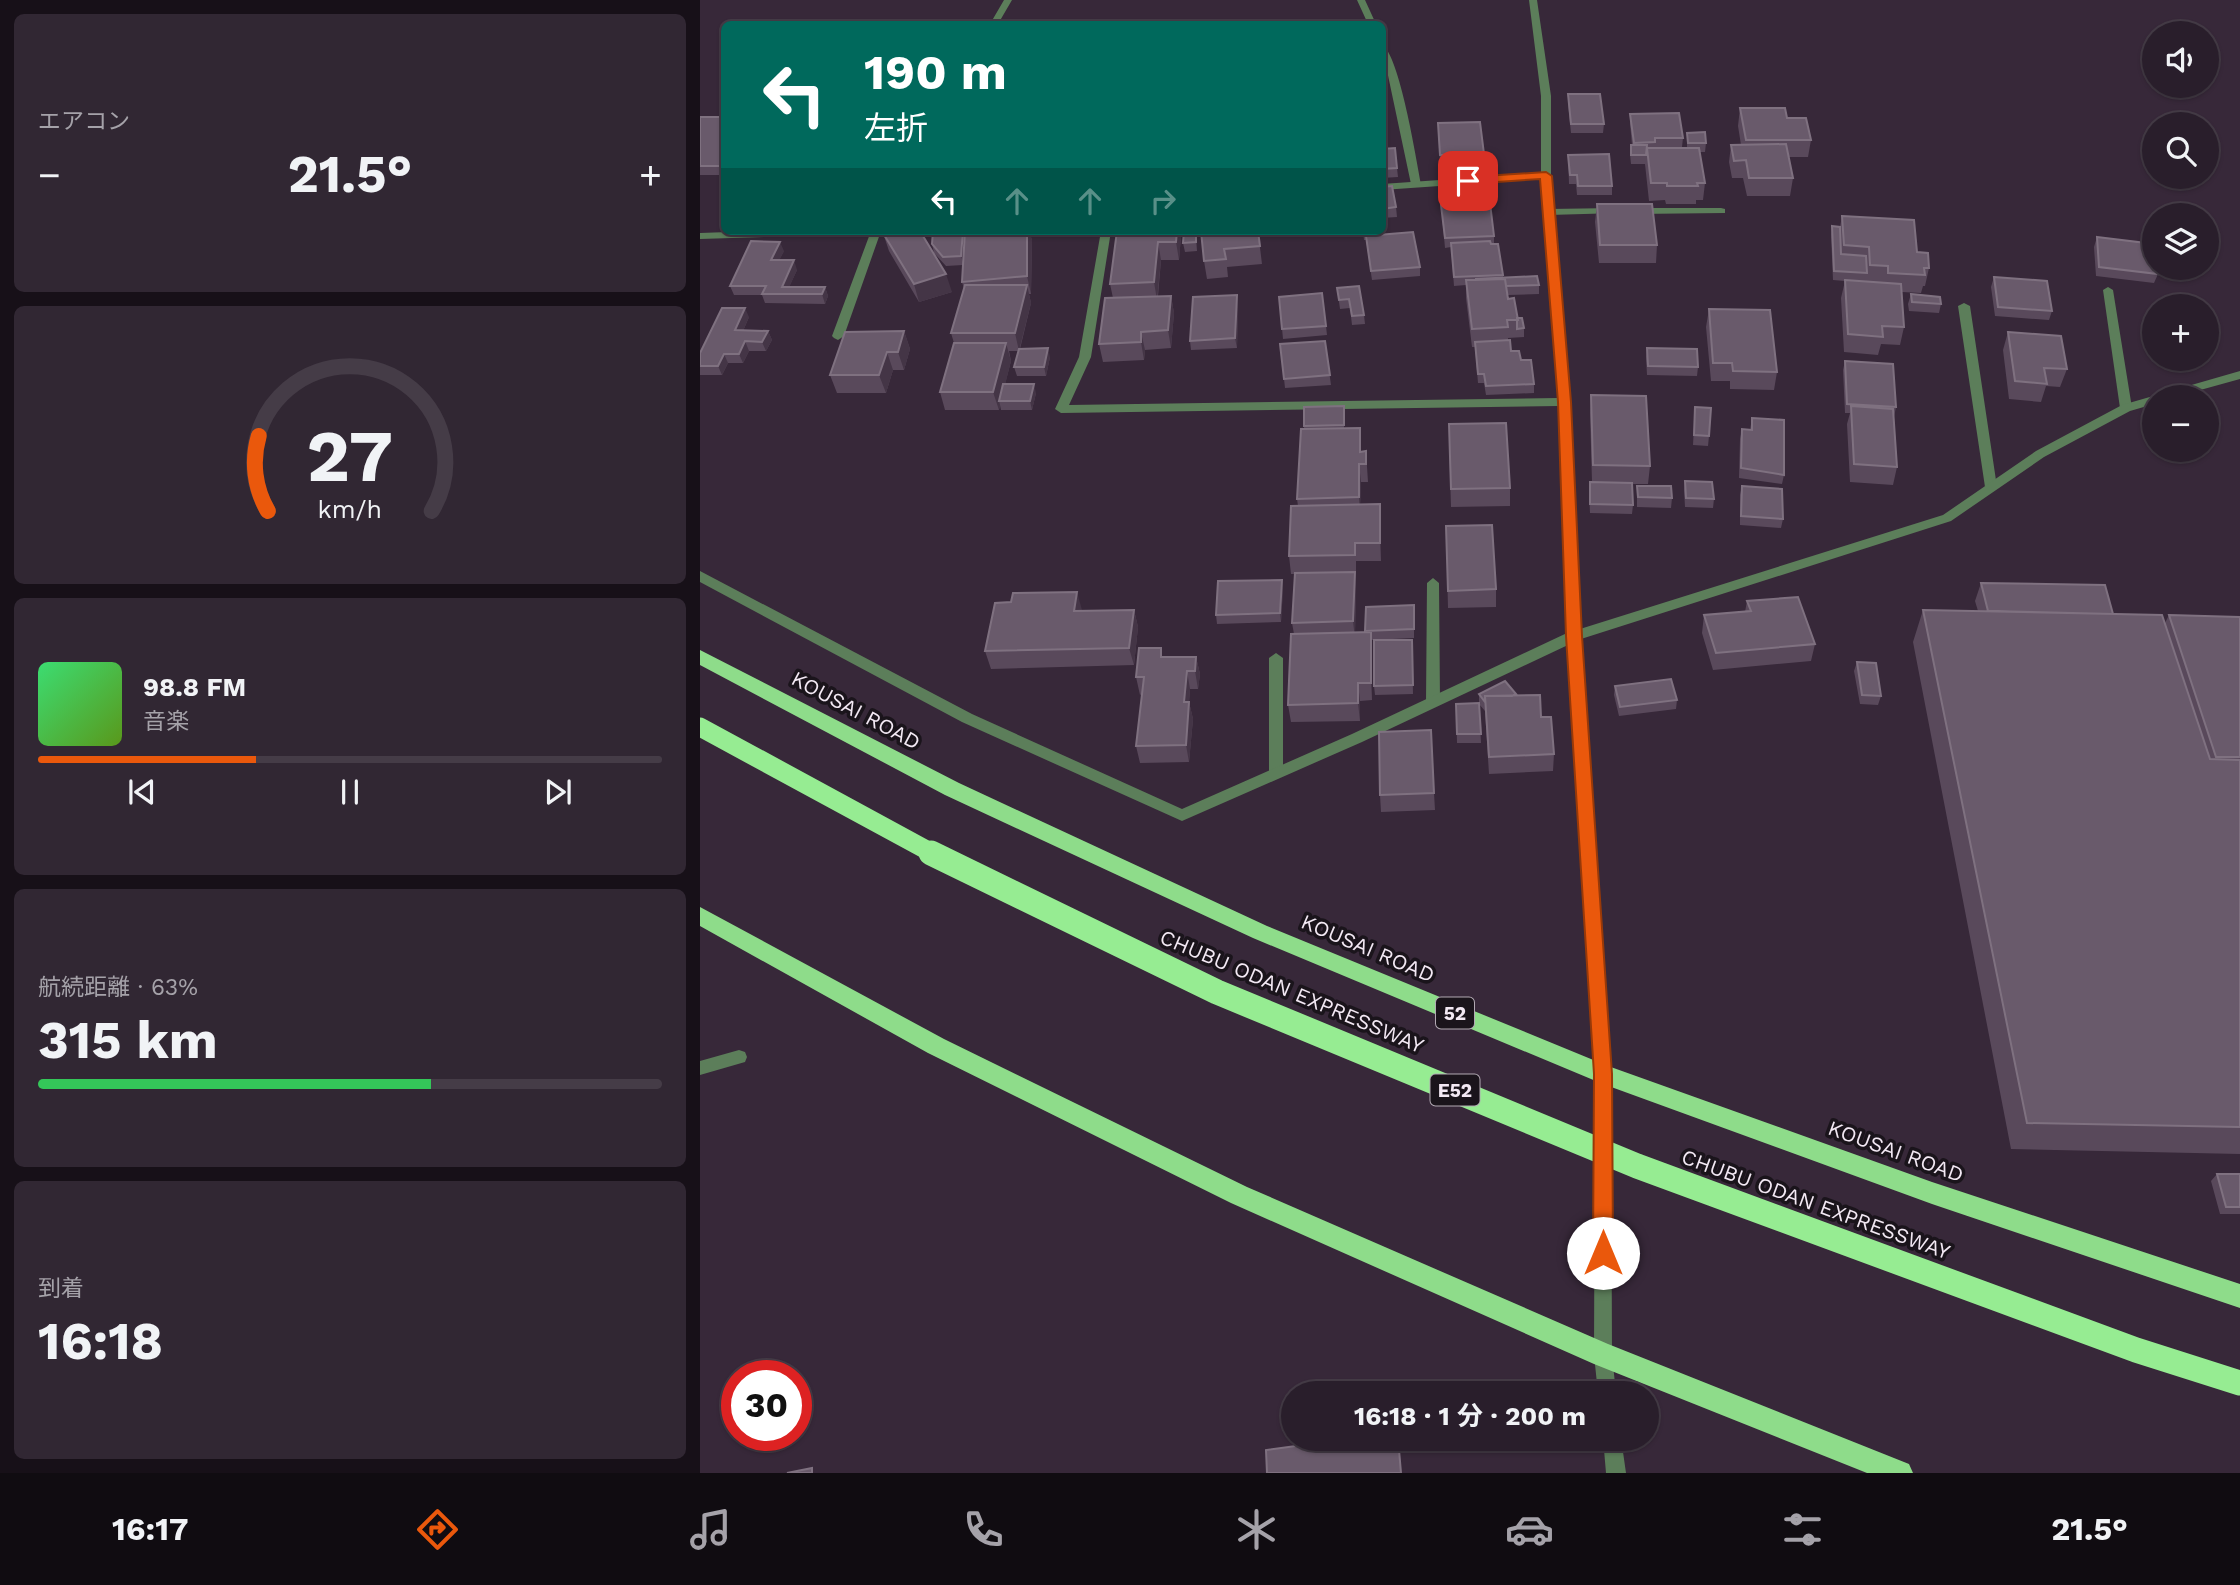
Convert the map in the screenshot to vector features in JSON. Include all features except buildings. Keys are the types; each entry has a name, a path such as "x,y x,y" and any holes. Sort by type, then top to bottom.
{"highway":[{"name":"KOUSAI ROAD","path":"700,657 952,789 1223,915 1603,1074 1932,1193 2240,1296"},
{"name":"CHUBU ODAN EXPRESSWAY","path":"700,727 918,846 1217,992 1637,1166 2136,1350 2240,1383"},
{"path":"700,916 936,1046 1238,1195 1603,1355 1900,1473"}],"street":[{"path":"997,21 1009,0"},
{"path":"1361,0 1371,21"},
{"path":"1533,0 1546,96 1546,176 1564,402 1574,636 1603,1074 1603,1355 1606,1381"},
{"path":"1386,55 1391,66 1416,184"},
{"path":"1386,187 1546,176"},
{"path":"1549,212 1721,211"},
{"path":"700,236 731,235"},
{"path":"838,336 875,235"},
{"path":"1105,235 1085,357 1061,409 1564,402"},
{"path":"2108,290 2126,408"},
{"path":"1964,306 1992,487"},
{"path":"2207,385 2240,376"},
{"path":"700,576 967,718 1182,815 1574,636 1947,518 2040,454 2126,408 2142,403"},
{"path":"1433,583 1433,702"},
{"path":"1276,658 1276,773"},
{"path":"700,1068 739,1057"},
{"path":"1613,1451 1616,1473"}],"route":[{"path":"1468,181 1546,176 1564,402 1574,636 1603,1074 1603,1253"}]}
